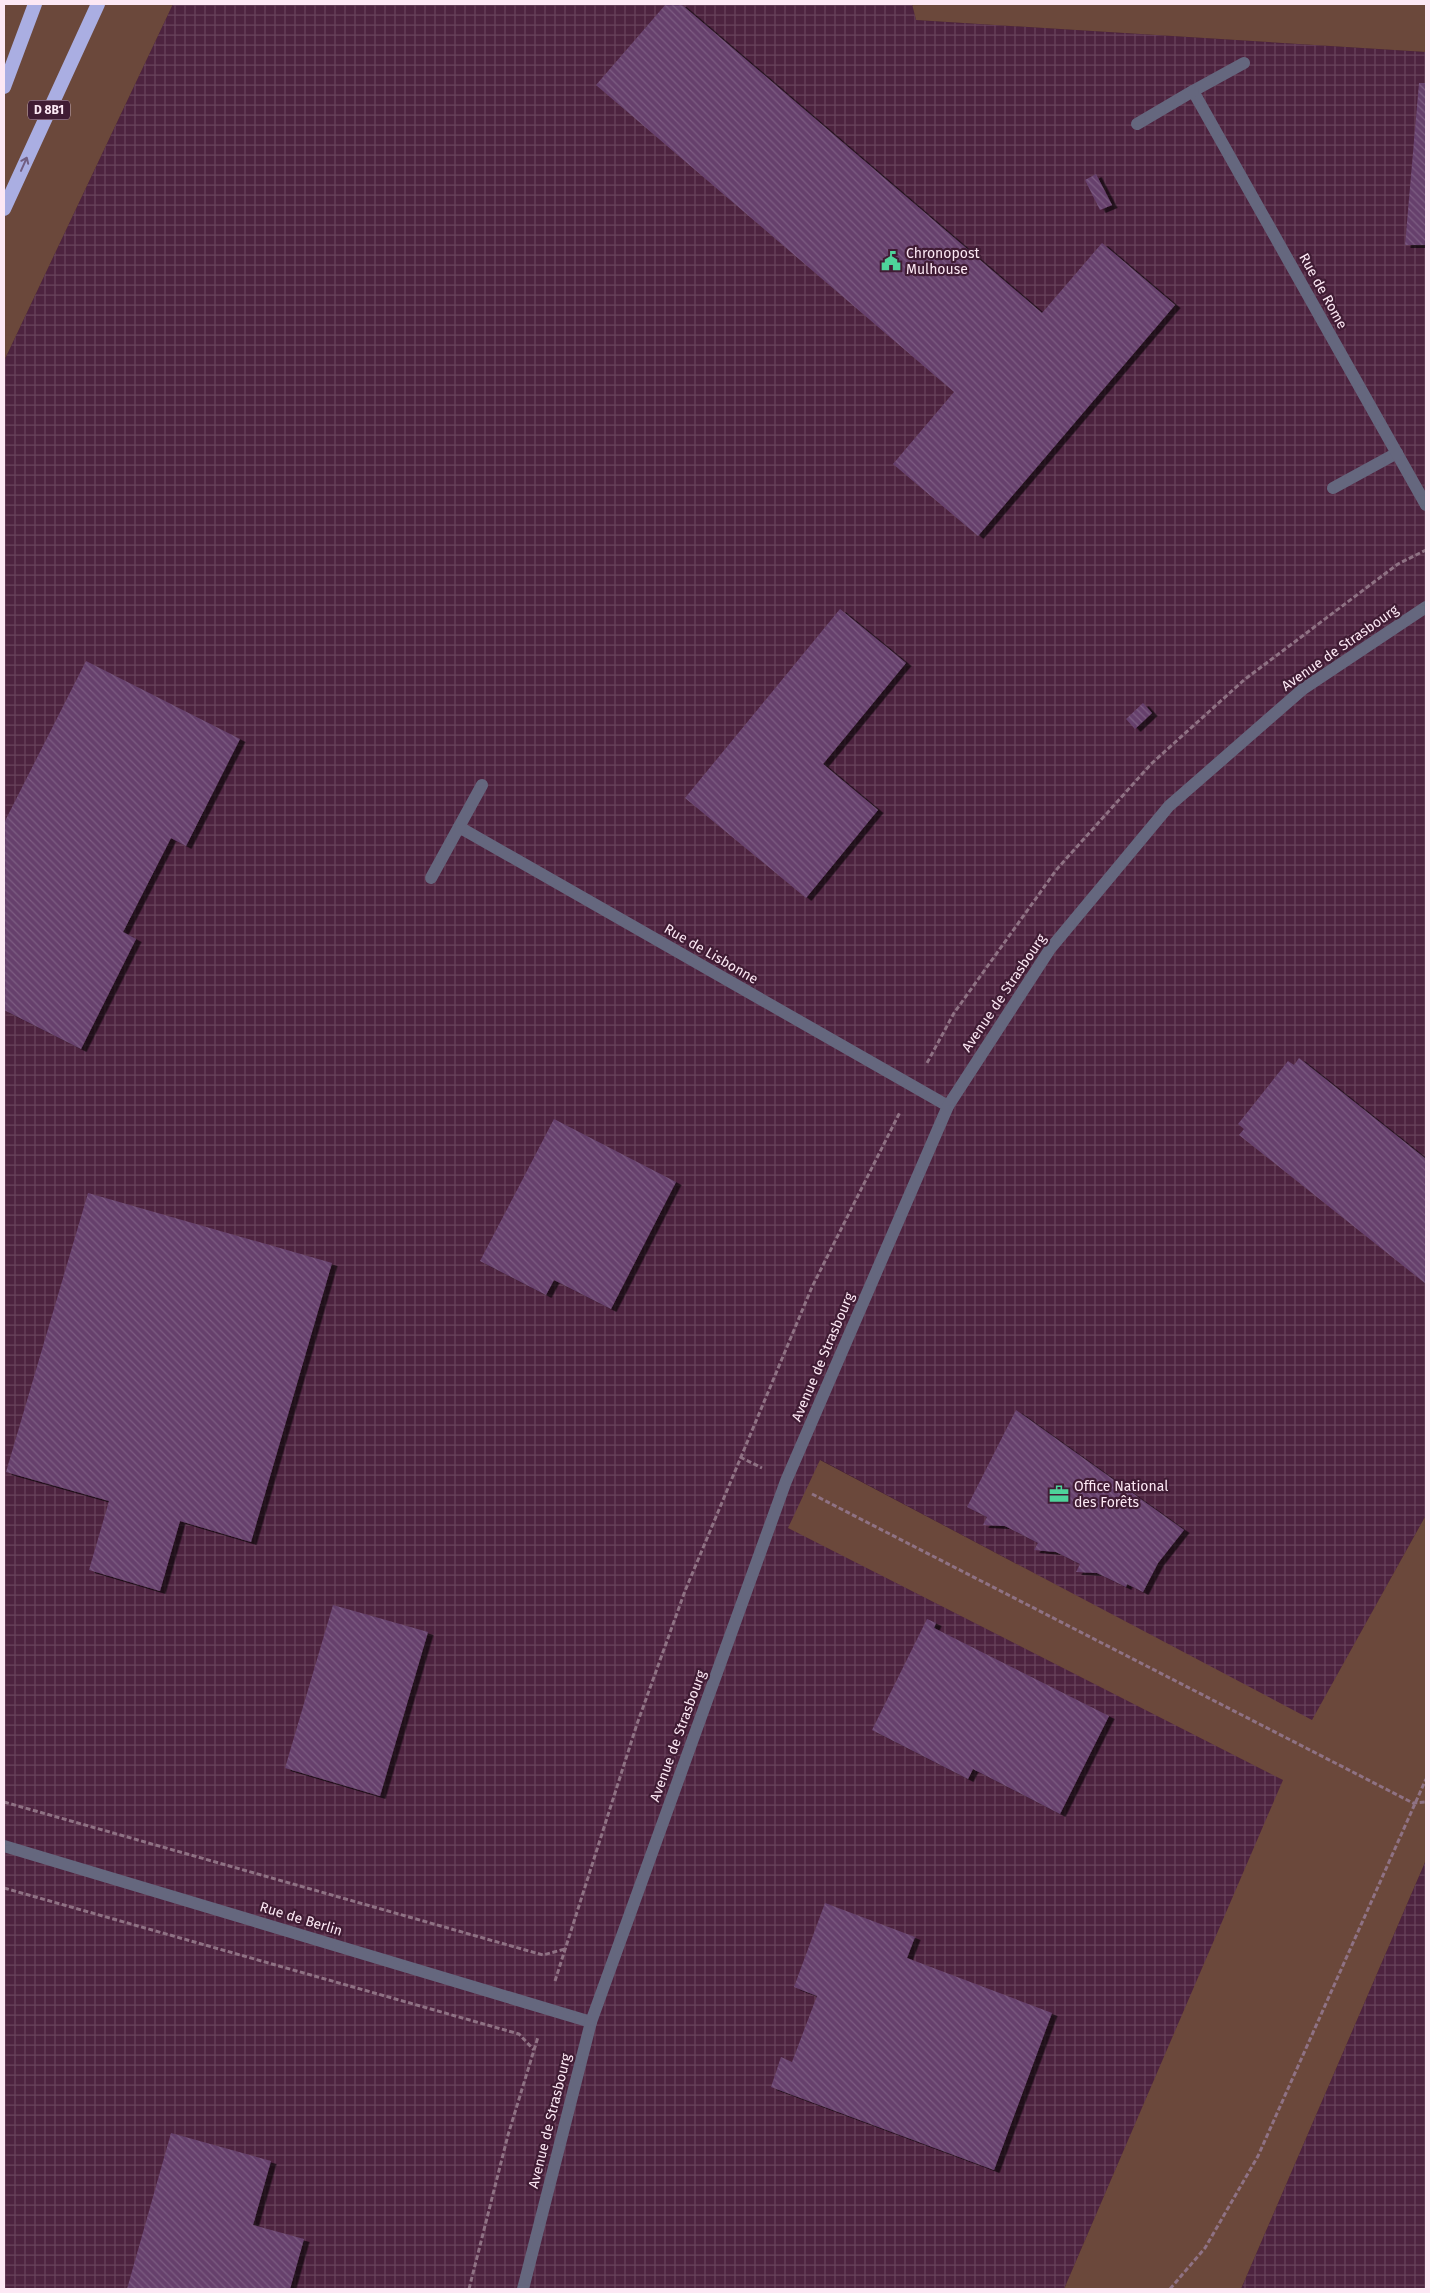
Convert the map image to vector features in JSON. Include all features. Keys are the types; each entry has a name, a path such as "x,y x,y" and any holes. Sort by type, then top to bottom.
{"highway":[{"path":"4,87 34,4"},
{"name":"D 8B1","path":"4,208 98,4"}],"street":[{"path":"1137,124 1244,63"},
{"name":"Rue de Rome","path":"1193,91 1426,505"},
{"path":"1333,488 1397,453"},
{"name":"Avenue de Strasbourg","path":"523,2289 590,2022 786,1481 948,1106 1050,949 1169,806 1303,689 1426,607"},
{"path":"431,878 482,785"},
{"name":"Rue de Lisbonne","path":"459,827 948,1106"},
{"name":"Rue de Berlin","path":"4,1846 590,2022"}],"path":[{"path":"740,1457 1414,1803 1426,1802"},
{"path":"1170,2289 1205,2248 1258,2156 1426,1779"},
{"path":"4,1802 543,1955 564,1949"},
{"path":"4,1888 519,2034 534,2050"}],"shaded area":[{"path":"4,4 173,4 4,361"},
{"path":"173,4 912,4 916,20 1426,52 1426,1515 1312,1721 821,1460 789,1528 1284,1780 1064,2289 4,2289 4,361"},
{"path":"912,4 1426,4 1426,52 916,20"},
{"path":"820,1460 1312,1720 1426,1515 1426,1860 1241,2289 1064,2289 1283,1780 788,1528"},
{"path":"1426,1860 1426,2289 1241,2289"}],"building":[{"name":"Chronopost Mulhouse","path":"666,4 681,4 1042,313 1102,243 1175,305 978,536 893,464 954,392 596,85"},
{"path":"1419,83 1426,83 1426,245 1405,245"},
{"path":"1096,174 1112,205 1100,210 1085,180"},
{"path":"840,609 906,663 823,764 878,810 806,898 685,798"},
{"path":"86,661 240,739 186,846 171,838 123,932 136,939 81,1049 4,1010 4,823"},
{"path":"1143,703 1152,713 1135,729 1126,719"},
{"path":"1299,1058 1426,1159 1426,1284 1239,1135 1244,1129 1238,1124 1288,1061 1294,1065"},
{"path":"554,1119 676,1182 611,1309 554,1280 546,1295 480,1261"},
{"path":"88,1193 332,1263 251,1542 180,1521 160,1591 89,1570 109,1501 6,1472"},
{"name":"Office National des Forêts","path":"1016,1410 1184,1530 1158,1563 1143,1592 1127,1584 1126,1587 1097,1573 1076,1572 1080,1564 1056,1552 1034,1550 1038,1543 1005,1526 983,1525 987,1517 967,1507"},
{"path":"333,1605 428,1632 380,1796 285,1768"},
{"path":"927,1619 936,1623 934,1628 1109,1716 1060,1814 973,1769 968,1779 872,1730"},
{"path":"825,1903 915,1937 907,1958 1052,2013 994,2170 771,2087 781,2057 792,2062 817,1996 794,1987"},
{"path":"171,2133 271,2161 253,2225 304,2239 290,2289 127,2289"}],"place":[{"name":"Chronopost Mulhouse","path":"891,261"},
{"name":"Office National des Forêts","path":"1059,1494"}]}
